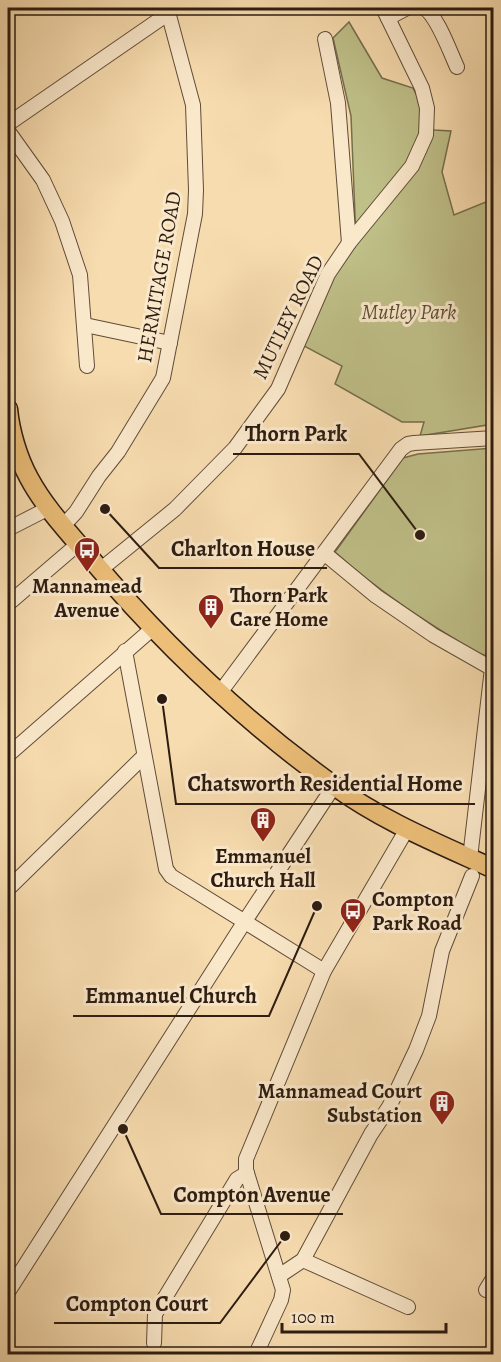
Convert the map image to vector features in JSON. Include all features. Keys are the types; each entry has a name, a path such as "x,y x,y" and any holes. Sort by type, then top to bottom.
{"main road":[{"path":"8,409 17,449 28,477 49,508 152,629 219,694 334,786 471,867 494,869"}],"street":[{"path":"385,13 407,8"},
{"path":"424,8 428,9 436,23 457,67"},
{"path":"8,124 168,10"},
{"name":"HERMITAGE ROAD","path":"63,525 76,512 99,476 118,452 163,378 195,214 196,190 193,105 168,10"},
{"name":"MUTLEY ROAD","path":"100,570 175,509 235,448 278,389 328,274 412,166 426,135 427,108 422,88 385,13"},
{"path":"325,39 338,103 350,243"},
{"path":"8,131 43,180 62,221 80,275 87,366"},
{"path":"85,325 170,343"},
{"path":"219,694 401,449 414,443 494,438"},
{"path":"8,529 49,508"},
{"path":"8,604 78,544"},
{"path":"324,553 376,596 433,635 491,668"},
{"path":"8,755 152,629"},
{"path":"125,651 166,869 171,876 324,971"},
{"path":"279,1276 303,1260 371,1134 389,1107 429,1016 442,951 471,867 494,651"},
{"path":"8,889 144,756"},
{"path":"8,1292 334,786"},
{"path":"259,1353 283,1290 247,1173 246,1158 324,971 406,829"},
{"path":"154,1343 154,1314 237,1179 247,1173"},
{"path":"303,1260 408,1307"},
{"path":"486,1290 494,1277"}],"green space":[{"name":"Mutley Park","path":"349,22 382,78 413,88 434,130 451,131 442,172 454,215 493,199 493,424 420,436 424,422 402,422 335,384 342,366 304,346 331,275 356,240 351,116 333,38"},
{"path":"493,448 494,574 486,656 459,642 404,606 335,552 403,458 418,454"}],"place":[{"name":"Charlton House","path":"105,509"},
{"name":"Thorn Park","path":"420,535"},
{"name":"Mannamead Avenue","path":"87,573"},
{"name":"Thorn Park Care Home","path":"211,630"},
{"name":"Chatsworth Residential Home","path":"162,699"},
{"name":"Emmanuel Church Hall","path":"263,843"},
{"name":"Emmanuel Church","path":"317,906"},
{"name":"Compton Park Road","path":"353,934"},
{"name":"Mannamead Court Substation","path":"442,1126"},
{"name":"Compton Avenue","path":"123,1129"},
{"name":"Compton Court","path":"285,1236"}]}
